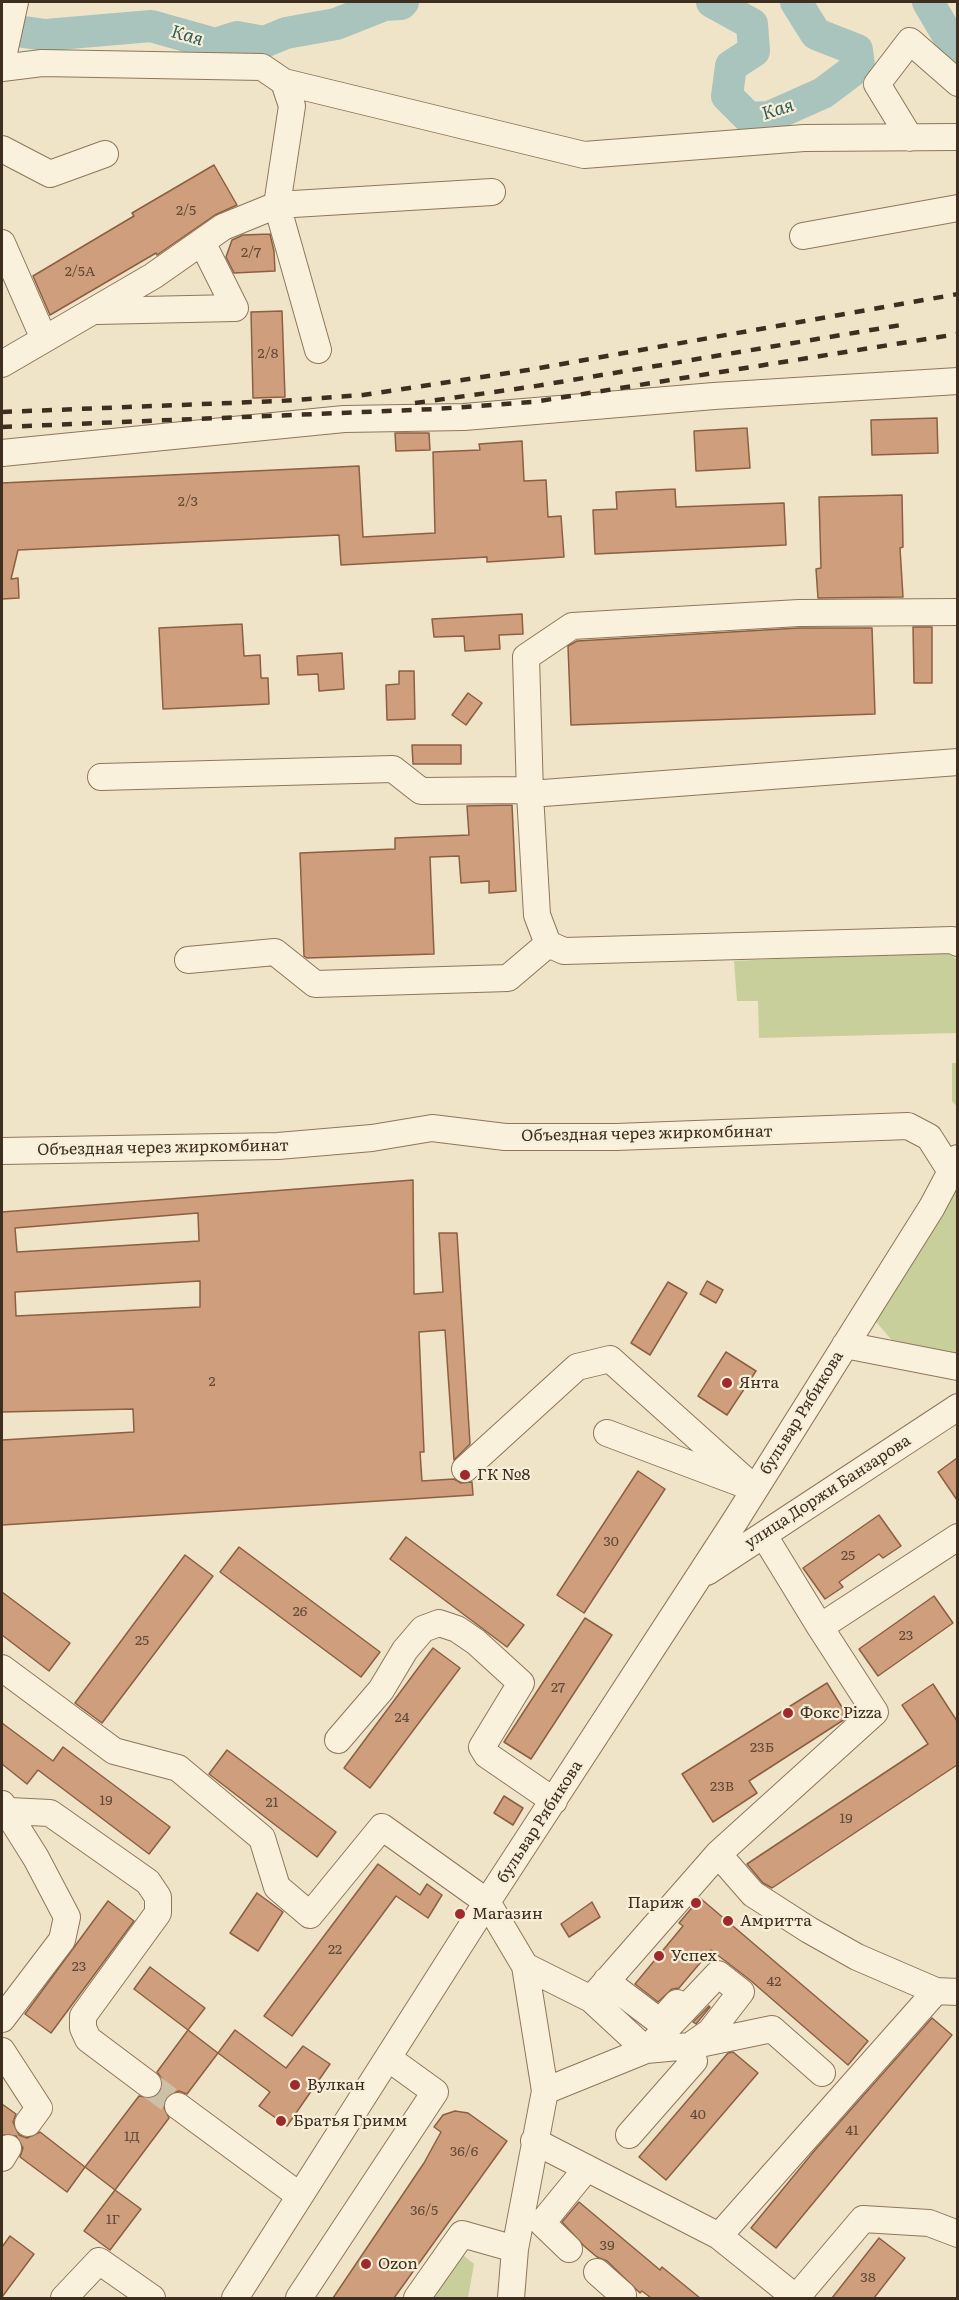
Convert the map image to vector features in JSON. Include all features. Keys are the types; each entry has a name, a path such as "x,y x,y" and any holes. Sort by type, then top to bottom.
{"street":[{"path":"14,5 2,60 42,63 262,67 284,82 584,155 804,138 957,137"},
{"path":"909,138 877,84 910,41 957,83"},
{"path":"284,82 292,106 278,205 318,350"},
{"path":"2,149 50,174 105,154"},
{"path":"2,364 153,276 223,227 278,205 492,192"},
{"path":"803,236 957,208"},
{"path":"93,311 235,308 202,242"},
{"path":"2,243 44,339"},
{"path":"2,453 344,419 464,417 714,396 957,381"},
{"path":"957,612 799,613 572,626 525,657 537,915 548,944 564,951 952,940 957,943"},
{"path":"101,777 393,769 421,791 521,790 530,794 957,762"},
{"path":"188,960 276,952 315,984 508,978 548,944"},
{"name":"Объездная через жиркомбинат","path":"2,1151 278,1146 372,1138 432,1128 505,1137 616,1137 908,1126 929,1137 954,1164"},
{"name":"бульвар Рябикова","path":"235,2298 487,1902 755,1489 932,1207 954,1164"},
{"name":"бульвар Рябикова","path":"845,1345 957,1367"},
{"path":"465,1469 577,1367 610,1359 755,1489"},
{"name":"улица Доржи Банзарова","path":"699,1577 957,1407"},
{"path":"607,1433 755,1489"},
{"path":"820,1627 957,1537"},
{"path":"598,1990 718,1854 875,1712 771,1547"},
{"path":"338,1740 381,1690 405,1650 423,1629 439,1623 457,1629 476,1642 521,1683 482,1747 487,1755 554,1801"},
{"path":"2,1668 114,1751 178,1768 262,1838 277,1887 310,1916 382,1827 487,1902 525,1966 545,2091 515,2250 511,2298"},
{"path":"2,2019 62,1940 67,1917 5,1808"},
{"path":"5,1808 50,1813 148,1882 158,1897 158,1913 83,2016 83,2028 88,2039 148,2084"},
{"path":"718,1854 753,1894 762,1900 857,1957 946,1992 719,2236"},
{"path":"525,1966 598,1990 660,2022 708,1968"},
{"path":"646,2050 718,1974 741,1992 710,2032 690,2046"},
{"path":"598,1990 646,2050"},
{"path":"545,2091 646,2050 690,2046 772,2029 822,2073"},
{"path":"629,2135 694,2061 690,2046"},
{"path":"2,2051 39,2108 28,2123"},
{"path":"299,2298 435,2092 388,2058"},
{"path":"178,2106 300,2196"},
{"path":"534,2141 719,2236 796,2298 863,2219 929,2223 957,2234"},
{"path":"569,2250 542,2223 587,2168"},
{"path":"417,2298 462,2234 515,2250"},
{"path":"64,2298 99,2261 152,2298"},
{"path":"597,2272 623,2295 620,2298"}],"green space":[{"path":"947,951 957,960 957,1033 759,1038 758,1001 737,1001 734,961"},
{"path":"952,1063 957,1063 957,1107 952,1101"},
{"path":"957,1185 957,1358 896,1345 871,1316"},
{"path":"458,2251 474,2264 468,2298 426,2298"}],"building":[{"path":"214,165 237,205 215,215 157,255 156,253 50,315 33,276 134,216 132,213"},
{"path":"270,234 275,271 234,273 226,257 232,240 243,235"},
{"path":"282,311 285,397 253,398 251,312"},
{"path":"937,418 938,453 872,455 871,420"},
{"path":"747,428 750,468 696,471 694,431"},
{"path":"395,433 429,433 430,450 396,451"},
{"path":"522,441 524,481 546,480 548,517 561,516 564,557 487,562 487,557 341,565 339,535 18,550 11,579 18,578 19,598 2,599 2,483 359,466 363,537 435,533 433,452 480,450 479,444"},
{"path":"675,489 676,507 784,503 786,545 595,554 593,510 617,509 616,492"},
{"path":"902,495 903,547 900,548 903,597 818,598 816,569 821,568 819,497"},
{"path":"522,614 523,634 499,635 500,649 465,651 464,636 434,637 432,619"},
{"path":"242,624 244,656 260,655 261,678 268,678 269,704 163,709 159,628"},
{"path":"913,627 932,627 932,683 914,683"},
{"path":"799,628 872,628 875,714 571,725 568,646 577,641"},
{"path":"342,653 344,689 319,691 318,674 298,675 297,656"},
{"path":"399,671 414,671 415,719 387,720 386,685 399,684"},
{"path":"468,693 482,703 466,725 452,715"},
{"path":"412,745 461,745 461,764 413,764"},
{"path":"512,805 516,891 489,893 489,881 461,883 459,856 430,857 434,954 307,958 304,956 300,853 395,849 395,838 469,835 467,806"},
{"path":"413,1180 414,1294 443,1292 439,1233 457,1233 470,1444 454,1460 445,1330 419,1332 424,1452 420,1452 422,1481 454,1479 461,1483 472,1482 473,1495 2,1525 2,1440 134,1432 133,1409 2,1412 2,1212","holes":["198,1213 199,1241 17,1252 15,1228","200,1281 200,1307 16,1316 15,1292"]},
{"path":"707,1281 723,1290 716,1303 700,1294"},
{"path":"668,1282 687,1293 650,1355 631,1343"},
{"name":"Янта","path":"726,1352 756,1371 727,1415 698,1396"},
{"path":"957,1458 957,1500 938,1472"},
{"path":"638,1471 665,1489 584,1613 557,1595"},
{"path":"879,1515 901,1546 883,1558 879,1554 839,1582 843,1587 825,1599 803,1568"},
{"path":"406,1537 524,1625 507,1647 390,1559"},
{"path":"239,1547 380,1652 361,1677 220,1572"},
{"path":"185,1555 213,1576 102,1723 75,1703"},
{"path":"2,1592 70,1643 49,1671 2,1635"},
{"path":"934,1596 953,1623 878,1676 859,1649"},
{"path":"585,1618 612,1635 531,1759 504,1742"},
{"path":"433,1648 460,1668 370,1788 344,1768"},
{"path":"827,1683 848,1717 749,1781 757,1793 713,1822 682,1774"},
{"path":"933,1684 957,1721 957,1765 772,1888 763,1883 747,1864 928,1744 902,1705"},
{"path":"2,1723 53,1761 63,1747 170,1827 149,1854 38,1770 27,1784 2,1764"},
{"path":"227,1750 336,1832 317,1857 209,1774"},
{"path":"504,1796 523,1808 513,1825 494,1813"},
{"path":"378,1864 420,1895 427,1884 442,1895 428,1918 396,1896 292,2036 264,2016"},
{"path":"257,1893 283,1912 258,1951 230,1933"},
{"path":"700,1898 868,2041 848,2065 750,1980 711,1950 679,1988 672,1989 658,2002 635,1984 683,1926 679,1923"},
{"path":"108,1901 134,1921 51,2033 25,2014"},
{"path":"592,1902 600,1917 569,1937 561,1924"},
{"path":"150,1967 205,2008 188,2030 134,1989"},
{"path":"709,2006 696,2024 693,2022"},
{"path":"932,2018 952,2035 776,2248 751,2228 815,2150"},
{"path":"188,2030 218,2053 187,2094 179,2091 166,2097 163,2105 169,2118 115,2190 85,2167 139,2096 153,2098 160,2092 162,2079 157,2072"},
{"path":"235,2030 286,2068 303,2046 330,2064 287,2126 259,2106 270,2092 218,2053"},
{"path":"733,2052 758,2073 666,2180 639,2157 728,2053"},
{"path":"2,2104 16,2114 13,2122 19,2135 27,2138 40,2132 85,2167 67,2192 20,2157 23,2148 16,2136 2,2135"},
{"path":"455,2111 468,2113 507,2141 394,2298 333,2298 424,2163 441,2132 434,2127 443,2115"},
{"path":"115,2190 141,2209 110,2250 84,2231"},
{"path":"579,2202 660,2270 662,2267 700,2298 651,2298 642,2291 640,2293 607,2261 597,2257 584,2246 562,2222"},
{"path":"10,2236 34,2254 2,2297 2,2247"},
{"path":"879,2238 905,2258 874,2298 832,2298"}],"waterway":[{"name":"Кая","path":"2,29 46,35 151,26 215,44 237,37 264,42 286,33 336,24 384,5 403,2"},
{"name":"Кая","path":"712,2 752,24 754,51 731,66 727,96 749,118 769,117 823,93 859,66 857,50 816,34 796,2"},
{"name":"Кая","path":"928,2 958,53"}],"tunnel":[{"path":"148,2084 178,2106"}],"railway":[{"path":"2,412 280,401 363,395 528,370 958,294"},
{"path":"415,403 530,387 907,324"},
{"path":"2,427 436,409 533,402 958,334"}],"place":[{"name":"Янта","path":"727,1383"},
{"name":"ГК №8","path":"465,1475"},
{"name":"Фокс Pizza","path":"788,1713"},
{"name":"Париж","path":"696,1903"},
{"name":"Магазин","path":"460,1914"},
{"name":"Амритта","path":"728,1921"},
{"name":"Успех","path":"659,1956"},
{"name":"Вулкан","path":"295,2085"},
{"name":"Братья Гримм","path":"281,2121"},
{"name":"Ozon","path":"366,2264"}]}
